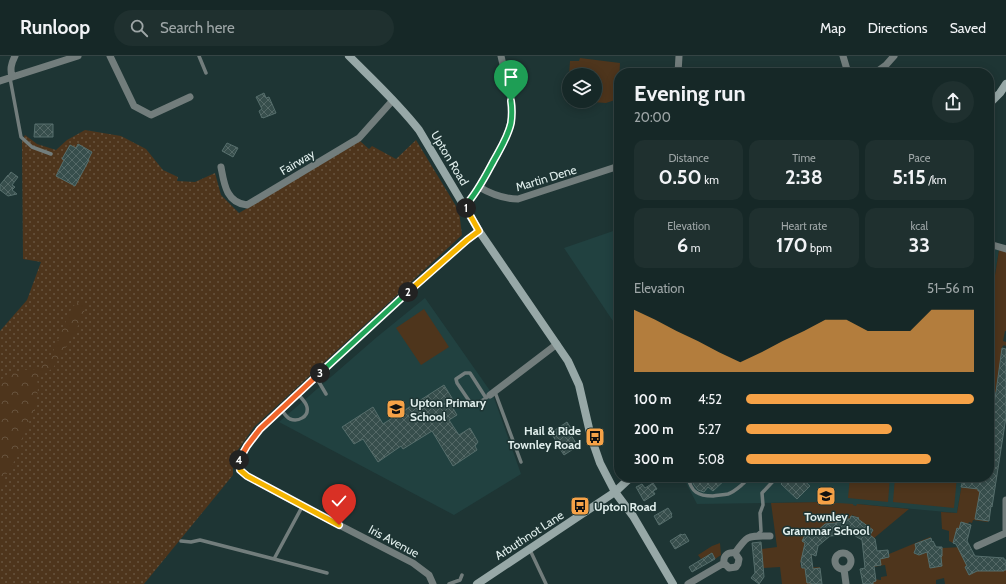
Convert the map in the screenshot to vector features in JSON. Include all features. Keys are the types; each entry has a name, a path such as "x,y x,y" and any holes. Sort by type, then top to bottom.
{"street":[{"path":"11,78 10,67 15,56"},
{"path":"0,81 78,56"},
{"path":"110,56 134,106 150,115 190,97"},
{"name":"Upton Road","path":"349,56 393,100 419,130 479,231 568,361 579,385 591,437 600,463 615,492 633,516 673,584"},
{"path":"465,206 479,187 504,142 511,123 511,101 501,56"},
{"path":"678,68 679,56"},
{"path":"843,56 847,68"},
{"path":"882,68 894,56"},
{"path":"994,99 1006,84"},
{"name":"Fairway","path":"221,167 226,189 230,197 240,205 247,205 359,138 393,100"},
{"name":"Martin Dene","path":"479,187 490,193 511,199 518,199 614,168"},
{"name":"Iris Avenue","path":"433,584 429,575 413,563 247,476 240,470 239,461 247,446 260,429 414,286 479,231"},
{"path":"994,245 1006,249"},
{"path":"490,394 557,344"},
{"name":"Arbuthnot Lane","path":"476,584 615,492 626,482"},
{"path":"977,546 1006,533 1006,500"},
{"path":"735,553 743,541 749,537 770,536"},
{"path":"728,553 735,553 739,559 738,564 736,567 729,568 724,563 725,555 728,553"},
{"path":"688,584 724,563"},
{"path":"844,569 846,584"}],"lane":[{"path":"199,56 206,73"},
{"path":"11,78 21,137 32,147 51,154"},
{"path":"490,394 476,404 472,405 457,383 456,379 465,373 470,373 490,394 521,462"},
{"path":"316,377 326,394"},
{"path":"281,409 287,417 291,419 296,420 304,417 307,412 307,407 298,394"},
{"path":"690,482 698,494 703,496 728,494 744,483"},
{"path":"756,536 761,531 760,513 762,493 772,482"},
{"path":"274,558 302,506"},
{"path":"181,541 192,542 200,540 327,573"},
{"path":"529,549 546,584"},
{"path":"449,584 460,580 462,575"}],"shaded area":[{"path":"614,231 614,323 564,248"},
{"path":"994,248 999,250 994,281"},
{"name":"Upton Primary School","path":"425,298 493,395 521,474 454,515 279,422 377,337"},
{"name":"Townley Grammar School","path":"686,482 962,482 957,513 858,504 857,506 824,502 697,504"}],"green space":[{"path":"580,58 620,63 620,68 614,68 614,100 602,103 602,68 570,68 570,61 579,61"},
{"path":"85,130 121,136 146,149 163,170 178,177 177,181 195,182 215,173 221,195 239,213 360,141 369,149 372,146 396,159 416,140 459,211 462,235 254,427 233,457 233,475 144,584 0,584 0,331 27,300 41,262 23,259 22,140 25,135 37,144 56,150 67,140"},
{"path":"999,250 1006,252 1006,331 1003,341 1006,342 1006,346 1004,345 1002,347 997,383 999,393 995,392 995,396 1003,397 996,401 994,401 994,281"},
{"path":"82,300 86,307 79,324 65,349 53,368 37,379 38,388 36,406 25,431 17,457 7,473 0,490 0,380 8,375 24,370 37,369 51,356 72,307"},
{"path":"424,309 449,347 421,365 396,328"},
{"path":"994,423 998,424 994,429"},
{"path":"850,482 890,482 888,502 848,498"},
{"path":"895,482 957,482 954,508 893,502"},
{"path":"962,482 987,482 989,484 979,483 978,490 980,491 979,494 983,494 991,511 977,509 975,519 988,522 973,520 972,523 969,522 968,524 961,522 959,529 957,528 953,543 949,541 949,531 942,529 941,512 957,513"},
{"path":"824,502 853,504 856,506 857,504 909,509 873,539 870,535 873,530 861,521 857,525 859,518 852,515 849,524 847,519 844,519 844,524 827,523 829,528 815,535 811,532 809,534 812,538 810,546 804,545 803,553 812,555 811,559 801,560 801,568 820,568 805,570 806,580 811,580 811,584 782,584 780,567 763,568 761,549 777,547 771,503"},
{"path":"930,537 931,538 915,544 915,554 919,555 934,550 936,557 942,556 942,548 962,547 959,549 967,566 965,567 969,575 973,573 971,568 982,571 1006,570 1006,584 945,584 944,578 936,580 936,584 873,584 873,579 881,580 881,577 887,576 885,565 873,567 880,558 889,557 889,554"},
{"path":"720,543 721,555 715,559 712,553 701,559 698,555 712,546"}],"building":[{"path":"264,93 266,98 269,97 276,113 262,118 259,111 262,109 256,97"},
{"path":"35,124 53,124 53,137 34,137"},
{"path":"227,143 238,148 233,157 222,151"},
{"path":"78,144 92,152 75,186 56,176 64,160 62,159 70,145 76,148"},
{"path":"11,172 18,177 12,185 15,187 12,190 17,194 8,196 0,190 0,185"},
{"path":"1002,348 1006,349 1006,417 989,521 975,519 980,491 978,491 978,489 961,487 962,482 994,482 994,404"},
{"path":"444,385 455,403 451,405 457,415 449,420 459,435 470,428 478,442 475,446 477,450 453,466 432,431 403,449 401,446 378,462 363,439 354,444 342,427 373,407 383,424"},
{"path":"567,422 572,430 569,432 578,446 564,455 553,436 557,434 555,430"},
{"path":"692,482 723,482 713,491 708,487 704,492 698,490"},
{"path":"783,482 806,482 810,486 797,499 781,484"},
{"path":"653,483 657,489 653,491 655,494 644,501 636,487 642,484 645,488"},
{"path":"668,508 672,514 672,517 659,525 654,516"},
{"path":"851,516 859,518 858,519 873,530 870,535 875,539 877,551 888,550 889,557 880,559 881,565 874,566 876,581 873,582 873,584 863,584 860,569 865,568 862,540 852,534 830,536 818,546 816,556 811,554 813,569 820,568 822,584 807,583 805,568 802,568 801,561 805,543 802,541 805,535 807,536 812,532 814,534 825,524 844,522 843,519 850,519"},
{"path":"961,522 971,525 967,541 975,556 1004,558 1004,560 1006,560 1006,570 977,571 969,575 965,567 967,566 956,544 953,543 957,528 959,529"},
{"path":"681,534 685,534 689,541 675,549 670,541"},
{"path":"931,538 936,547 942,547 942,566 930,568 927,552 919,555 914,553 916,548 915,544"},
{"path":"761,542 764,577 759,584 751,578 755,573 752,543"},
{"path":"712,553 715,559 692,572 689,567"}],"place":[{"name":"Upton Primary School","path":"396,409"},
{"name":"Hail & Ride Townley Road","path":"595,437"},
{"name":"Townley Grammar School","path":"826,496"},
{"name":"Upton Road","path":"580,506"}],"route":[{"path":"339,525 247,476 240,470 239,461 247,446 260,429 414,286 479,231 465,206 479,187 508,133 511,123 511,101"}]}
